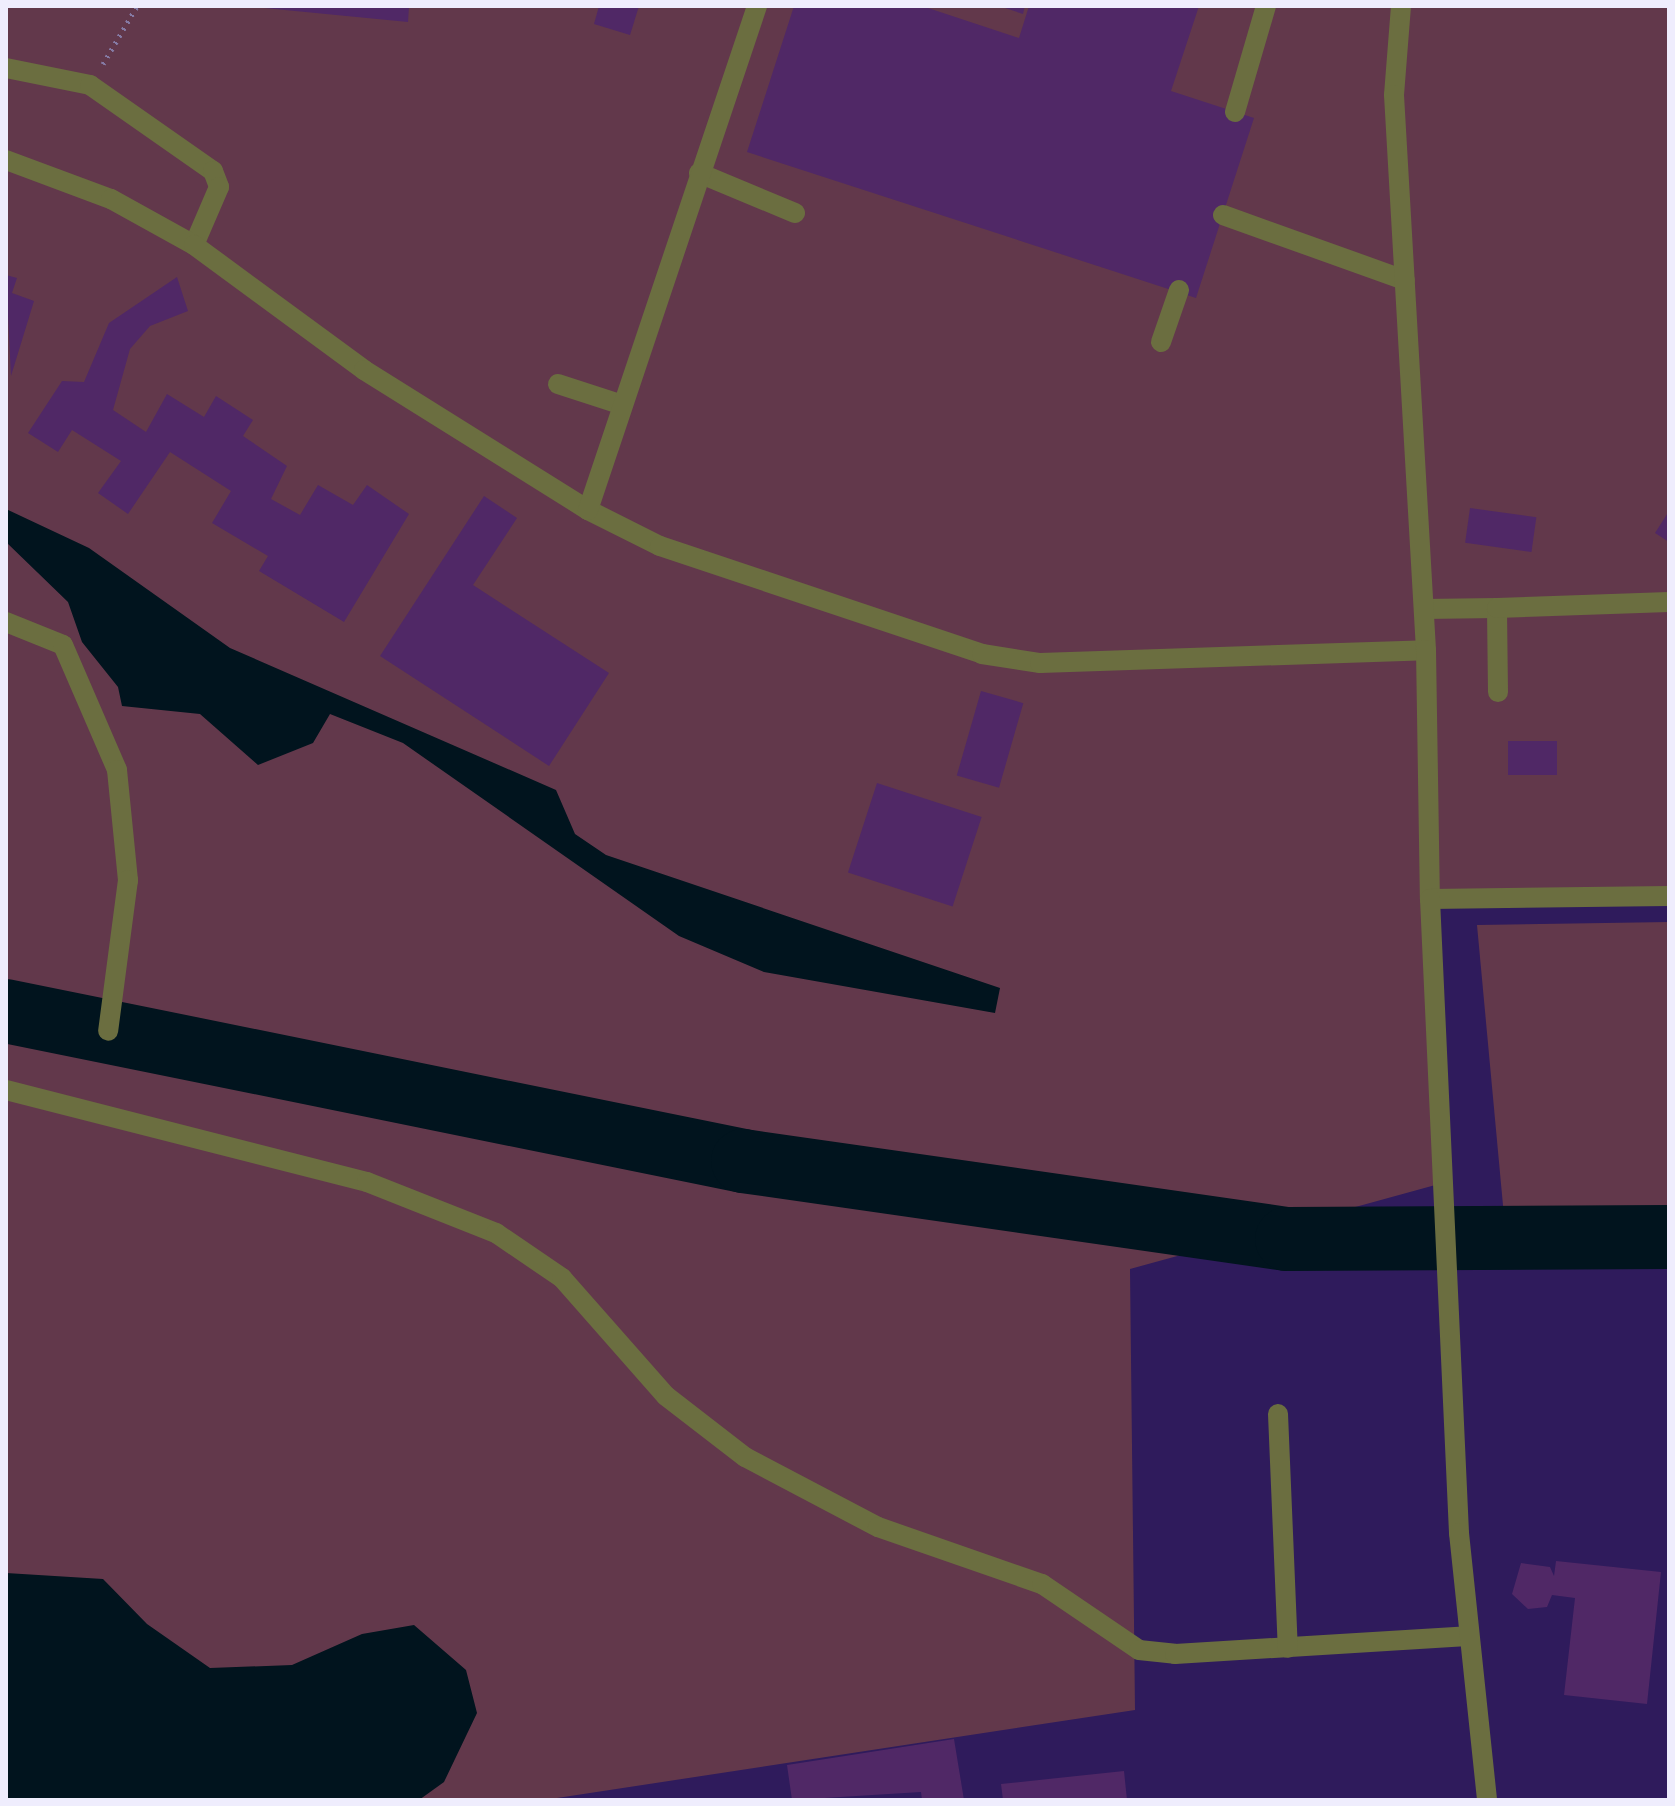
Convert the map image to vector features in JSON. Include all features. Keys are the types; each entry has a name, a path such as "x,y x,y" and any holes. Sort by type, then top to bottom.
{"street":[{"path":"588,510 757,6"},
{"path":"1235,112 1266,6"},
{"path":"1401,6 1394,95 1426,650 1439,1184 1467,1636 1487,1800"},
{"path":"6,68 90,85 213,171 219,187 194,245"},
{"path":"6,160 111,199 194,245 364,370 588,510 660,546 982,654 1103,664 1426,650"},
{"path":"699,173 795,213"},
{"path":"1223,215 1405,280"},
{"path":"1161,342 1179,290"},
{"path":"558,384 623,405"},
{"path":"1424,609 1669,602"},
{"path":"1497,608 1498,692"},
{"path":"6,622 63,645 117,770 128,880 108,1031"},
{"path":"1430,899 1669,896"},
{"path":"6,1090 452,1211 535,1256 666,1396 745,1457 817,1499 1042,1584 1139,1650 1288,1648 1467,1636"},
{"path":"1278,1414 1288,1648"}],"path":[{"path":"90,85 137,6"}],"shaded area":[{"path":"6,6 1669,6 1669,896 1430,899 1439,1184 1130,1269 1135,1710 544,1800 6,1800"},
{"path":"1669,922 1669,1222 1504,1216 1477,925"}],"water":[{"path":"6,509 89,548 230,648 556,790 575,834 606,855 1000,988 995,1013 764,972 679,936 403,743 330,714 313,743 258,765 200,714 122,706 118,687 82,642 68,602 6,542"},
{"path":"6,1573 103,1579 147,1624 210,1668 292,1665 362,1634 414,1625 466,1670 477,1713 444,1782 419,1800 6,1800"}],"building":[{"path":"243,6 409,6 408,22"},
{"path":"599,6 639,6 630,35 594,24"},
{"path":"794,6 922,6 1019,38 1029,6 1199,6 1171,91 1254,118 1196,298 747,152"},
{"path":"999,6 1025,6 1023,14"},
{"path":"6,275 17,278 12,293 34,301 11,376"},
{"path":"177,277 188,311 150,326 130,349 113,410 146,432 167,394 204,417 216,396 253,420 243,436 287,466 271,499 300,515 318,485 353,505 367,485 409,514 344,622 259,571 268,556 212,523 231,491 170,452 128,514 98,493 121,461 72,430 58,452 28,433 62,381 84,382 109,323"},
{"path":"484,496 517,518 473,585 609,673 549,766 380,656"},
{"path":"1470,508 1536,517 1531,552 1465,543"},
{"path":"1669,511 1669,542 1655,533"},
{"path":"981,691 1023,703 999,788 957,776"},
{"path":"1508,741 1557,741 1557,775 1508,775"},
{"path":"877,783 982,817 953,906 848,872"},
{"path":"1556,1561 1661,1572 1647,1704 1564,1695 1575,1598 1552,1595 1547,1607 1528,1609 1512,1594 1521,1563 1550,1567 1554,1576"},
{"path":"954,1739 964,1800 922,1800 921,1792 792,1800 787,1765"},
{"path":"1124,1771 1127,1800 1003,1800 1001,1784"}],"waterway":[{"path":"6,1011 743,1161 1287,1239 1669,1237"}]}
